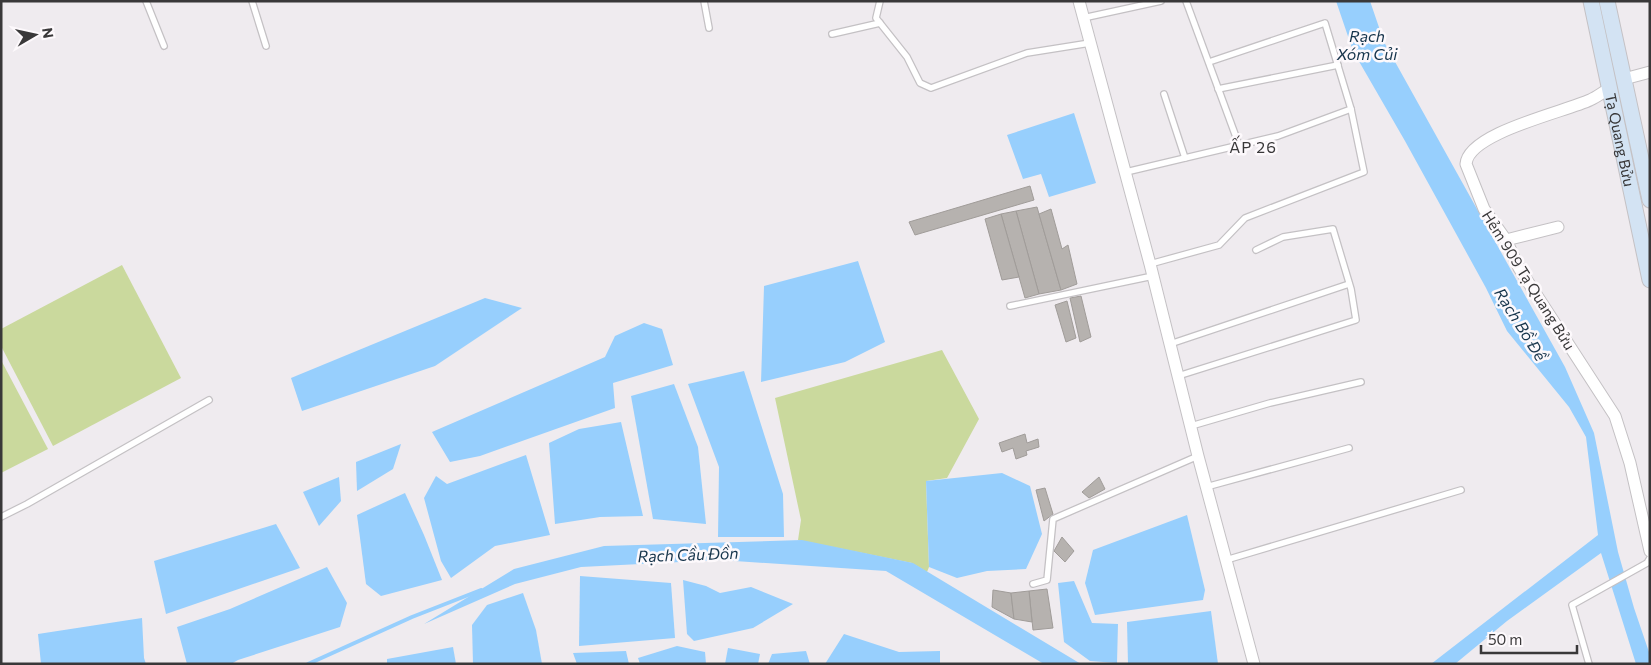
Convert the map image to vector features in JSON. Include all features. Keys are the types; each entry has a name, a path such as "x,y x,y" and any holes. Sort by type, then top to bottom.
{"main road":[{"name":"Tạ Quang Bửu","path":"1591,1 1650,280"},
{"name":"Tạ Quang Bửu","path":"1607,1 1650,200"},
{"path":"1610,88 1624,79"}],"street":[{"path":"1079,1 1126,172 1206,487 1254,664"},
{"path":"1624,79 1650,72"},
{"name":"Hẻm 909 Tạ Quang Bửu","path":"1610,88 1590,100 1505,130 1471,150 1466,158 1466,164 1484,209 1506,240 1519,268 1615,416 1630,463 1650,551"},
{"path":"1506,240 1558,227"}],"lane":[{"path":"146,1 164,46"},
{"path":"252,1 266,46"},
{"path":"704,1 709,28"},
{"path":"880,1 876,18 907,57 920,83 931,88 1027,53 1090,43"},
{"path":"1083,18 1161,1"},
{"path":"1186,1 1239,146"},
{"path":"832,34 880,23"},
{"path":"1150,264 1219,245 1246,218 1364,172 1351,108 1325,23 1209,62"},
{"path":"1218,89 1338,65"},
{"path":"1164,94 1186,158"},
{"path":"1126,172 1278,136 1351,108"},
{"path":"1178,376 1356,320 1349,284 1332,229 1283,237 1256,250"},
{"path":"1010,306 1153,276"},
{"path":"1170,344 1349,284"},
{"path":"1191,426 1270,403 1362,382"},
{"path":"1,517 209,400"},
{"path":"1206,487 1349,448"},
{"path":"1033,584 1047,580 1053,519 1198,456"},
{"path":"1226,560 1461,490"},
{"path":"1589,664 1572,606 1647,563 1650,558"}],"green space":[{"path":"122,265 181,378 53,446 1,346 1,329"},
{"path":"942,350 979,419 947,478 926,481 929,567 927,572 912,563 798,540 801,520 775,398"},
{"path":"1,360 48,449 1,473"}],"water":[{"name":"Rạch Xóm Củi","path":"1336,1 1370,1 1384,42 1565,367 1594,433 1618,552 1650,655 1650,664 1636,664 1601,553 1507,621 1455,664 1431,664 1598,535 1586,437 1569,407 1507,331 1486,288 1353,51"},
{"path":"1074,113 1096,183 1049,197 1041,174 1023,179 1007,135"},
{"path":"858,261 885,342 845,362 761,382 764,286"},
{"path":"485,298 522,308 435,366 302,411 291,378"},
{"path":"644,323 662,329 673,365 613,383 615,408 480,456 450,462 432,432 605,357 615,336"},
{"path":"744,371 783,494 784,537 718,537 719,467 688,384"},
{"path":"674,384 698,447 706,524 653,519 631,396"},
{"path":"621,422 643,516 600,517 555,524 549,443 579,429"},
{"path":"401,444 393,469 357,491 356,462"},
{"path":"526,455 550,535 495,546 451,578 441,561 424,498 436,476 447,484"},
{"path":"1002,473 1030,486 1042,534 1026,569 987,571 957,578 929,567 926,481"},
{"path":"339,477 341,501 319,526 303,492"},
{"path":"405,493 442,580 381,596 366,584 357,515"},
{"path":"1187,515 1205,590 1203,600 1095,615 1085,583 1093,550"},
{"path":"276,524 300,568 166,614 154,561"},
{"path":"802,540 913,563 1081,664 1044,664 886,571 720,560 581,567 515,584 424,624 514,569 604,546"},
{"path":"327,567 347,603 340,627 238,660 231,664 187,664 177,627 230,609"},
{"path":"580,576 671,583 675,638 579,646"},
{"path":"683,580 706,586 720,593 751,587 793,604 753,628 694,641 687,634"},
{"path":"1074,581 1092,623 1118,624 1117,663 1090,661 1064,642 1058,583"},
{"path":"523,593 536,630 542,664 473,664 472,625 487,605"},
{"path":"1211,611 1218,664 1128,664 1127,622"},
{"path":"142,618 146,664 41,664 38,634"},
{"path":"844,634 899,652 940,651 940,664 825,664"},
{"path":"677,646 705,652 706,664 640,664 638,658"},
{"path":"453,647 456,664 387,664 387,659"},
{"path":"728,648 760,654 758,664 725,664"},
{"path":"626,651 629,664 577,664 573,653"},
{"path":"806,651 810,664 768,664 772,654"}],"building":[{"path":"1030,186 1034,200 915,235 909,222"},
{"path":"1037,207 1061,290 1039,294 1016,211"},
{"path":"1051,209 1062,249 1068,245 1077,284 1061,290 1039,214"},
{"path":"1016,211 1039,294 1025,298 1001,214"},
{"path":"1001,214 1019,277 1002,280 985,219"},
{"path":"1081,296 1091,337 1080,342 1070,298"},
{"path":"1067,301 1076,338 1066,342 1055,305"},
{"path":"1025,434 1027,443 1038,439 1039,447 1026,451 1027,455 1016,459 1013,448 1002,452 999,443"},
{"path":"1099,477 1105,489 1089,498 1082,492"},
{"path":"1045,488 1053,514 1044,521 1036,490"},
{"path":"1062,537 1074,551 1065,562 1054,551"},
{"path":"1047,589 1053,628 1033,630 1029,591"},
{"path":"993,590 1011,593 1014,619 992,607"},
{"path":"1029,591 1032,622 1014,619 1011,593"}],"waterway":[{"name":"Rạch Cầu Đồn","path":"308,664 412,617 481,590"}],"district":[{"name":"ẤP 26","path":"1253,146"}],"water label":[{"name":"Rạch Bồ Đề","path":"1521,324"}]}
